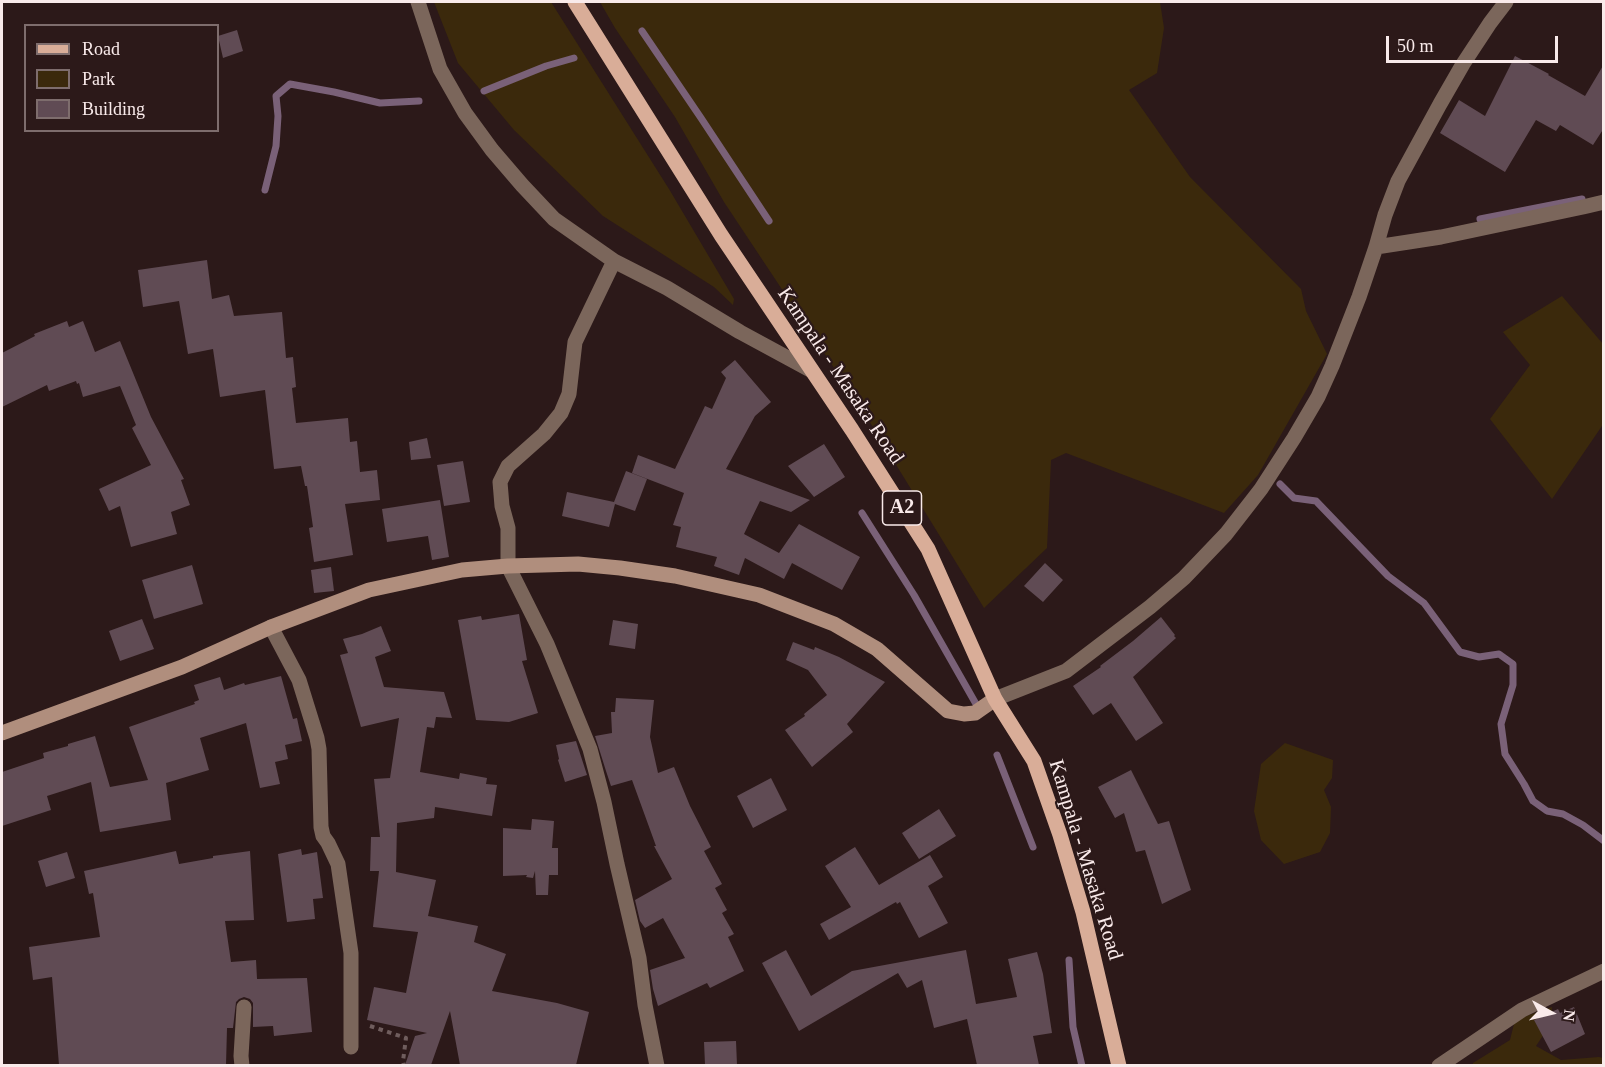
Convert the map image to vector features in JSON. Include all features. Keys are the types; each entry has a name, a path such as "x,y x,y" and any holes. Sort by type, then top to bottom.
{"main road":[{"name":"Kampala - Masaka Road","path":"575,2 721,235 852,430 928,549 996,699 1034,761 1060,835 1083,912 1119,1065"}],"street":[{"path":"417,2 440,69 465,113 492,150 554,219 614,261 667,288 740,332 812,371"},
{"path":"2,732 182,667 271,627 369,590 462,570 508,566 578,564 620,568 675,576 759,595 834,624 878,649 948,711 964,714 975,713 996,699 1066,671 1176,585 1226,534 1261,489 1318,397 1344,336 1398,181 1463,64 1506,2"},
{"path":"1376,247 1441,237 1604,202"},
{"path":"614,261 575,342 569,394 561,413 544,434 508,466 500,482 502,506 508,528 508,566 547,644 590,749 639,958 645,1005 657,1065"},
{"path":"271,627 299,680 317,738 321,827 323,836 338,864 351,953 351,1047"},
{"path":"1439,1065 1522,1010 1604,971"},
{"path":"242,1065 244,1007"}],"path":[{"path":"352,1020 406,1038 404,1065"}],"green space":[{"path":"434,2 551,2 669,189 734,299 733,305 714,287 603,216 514,130 458,63"},
{"path":"600,2 1160,2 1164,28 1157,73 1129,90 1190,177 1301,289 1306,311 1327,354 1258,475 1224,513 1066,453 1051,460 1047,548 984,608 868,419 724,202 675,117"},
{"path":"1562,296 1603,344 1604,423 1552,499 1490,419 1530,365 1503,332"},
{"path":"1285,743 1333,760 1332,778 1324,790 1331,807 1330,833 1320,852 1284,864 1261,840 1254,811 1261,764"},
{"path":"1552,1007 1550,1025 1536,1046 1561,1060 1603,1058 1603,1065 1472,1066 1473,1063 1510,1040 1515,1020"}],"building":[{"path":"237,30 243,51 223,58 219,36"},
{"path":"1515,56 1585,96 1604,64 1604,128 1593,145 1560,125 1556,131 1536,120 1505,172 1440,133 1459,100 1485,116"},
{"path":"207,260 212,299 229,295 234,316 282,312 286,358 293,357 296,387 292,388 296,423 348,418 350,442 357,441 360,472 377,470 380,500 345,504 353,555 314,562 309,528 313,527 307,486 305,486 301,466 274,469 265,390 220,397 213,349 188,354 179,301 143,307 138,270"},
{"path":"67,321 69,327 83,321 95,352 120,341 151,417 184,479 181,480 190,505 171,512 177,534 131,547 120,506 109,511 99,489 151,465 132,428 136,425 120,386 83,397 79,383 77,384 76,381 49,391 47,385 2,407 2,353 35,336 34,334"},
{"path":"735,360 771,402 755,416 726,469 810,500 791,512 760,501 744,534 779,553 799,524 860,557 842,590 792,563 784,579 745,558 739,575 714,566 717,557 676,547 681,527 673,525 684,493 632,473 638,455 675,469 705,406 712,409 726,378 721,372"},
{"path":"427,438 431,458 411,460 409,442"},
{"path":"824,444 845,477 814,497 788,466"},
{"path":"463,461 470,502 444,506 437,465"},
{"path":"626,471 647,479 635,511 615,504 609,527 562,516 567,492 614,502"},
{"path":"440,500 449,557 432,560 428,536 387,542 382,509"},
{"path":"1045,563 1063,580 1043,602 1024,586"},
{"path":"192,565 203,604 154,619 142,580"},
{"path":"331,567 334,591 314,593 311,570"},
{"path":"519,614 527,660 522,661 538,713 509,722 476,720 458,620 481,616 482,620"},
{"path":"1161,617 1176,638 1133,677 1163,723 1136,741 1111,703 1093,715 1073,686 1101,667"},
{"path":"142,619 154,649 120,661 109,631"},
{"path":"613,620 638,624 635,649 609,645"},
{"path":"381,626 391,651 375,657 384,687 444,692 452,718 436,717 434,728 427,727 420,772 459,779 460,773 487,778 486,784 497,785 492,816 435,807 434,818 397,823 396,872 436,880 428,916 478,926 474,942 506,954 492,991 557,1003 589,1012 576,1065 460,1065 450,1011 431,1065 405,1065 415,1036 427,1033 367,1020 374,987 406,993 418,932 373,927 379,871 370,871 371,837 380,837 374,779 390,778 399,718 361,727 340,655 348,653 343,639"},
{"path":"793,642 814,650 815,647 839,657 885,682 847,724 853,732 812,767 785,730 805,716 804,714 827,695 808,670 786,660"},
{"path":"281,676 293,719 297,718 302,741 285,745 288,759 275,762 280,784 260,788 246,723 200,738 209,770 166,783 171,820 100,832 91,782 47,796 51,810 2,826 2,772 44,758 43,753 95,736 110,787 148,780 129,727 195,704 194,702 199,700 194,685 220,677 224,690 244,683 245,685"},
{"path":"616,698 654,700 650,737 658,773 674,767 690,806 711,847 704,851 722,884 715,888 727,910 722,913 734,934 728,937 744,971 710,988 707,983 658,1006 650,970 685,958 663,918 645,928 640,921 635,900 672,879 654,846 656,846 632,780 611,786 595,736 612,733 611,712 615,712"},
{"path":"576,741 587,775 565,782 556,745"},
{"path":"1131,770 1158,824 1169,821 1191,890 1162,904 1145,850 1136,852 1124,813 1115,818 1098,787"},
{"path":"771,778 787,810 753,828 737,796"},
{"path":"939,809 956,836 919,859 902,833"},
{"path":"532,819 554,821 552,848 558,848 558,875 549,875 548,895 536,895 535,871 533,878 526,877 527,875 503,876 503,828 531,830"},
{"path":"855,847 879,885 930,855 943,877 928,886 948,923 919,938 900,902 897,904 896,902 829,940 820,924 851,907 825,866"},
{"path":"301,849 302,855 317,852 323,898 313,899 315,919 287,922 278,854"},
{"path":"176,851 179,864 250,851 254,920 225,921 231,962 256,960 257,979 307,978 312,1032 274,1036 273,1026 253,1027 253,1003 244,997 236,1002 233,1028 227,1028 226,1065 59,1065 52,977 33,980 29,947 100,937 93,893 89,894 84,871"},
{"path":"67,852 75,878 46,887 38,861"},
{"path":"786,950 811,996 852,971 966,950 976,1004 1017,997 1008,959 1037,952 1043,974 1052,1033 1033,1036 1039,1065 977,1065 967,1019 934,1028 922,980 907,988 898,973 799,1031 762,963"},
{"path":"1574,1007 1585,1034 1551,1052 1534,1020 1558,1009 1560,1013"},
{"path":"736,1041 737,1065 705,1065 704,1042"}],"waterway":[{"path":"642,31 769,221"},
{"path":"484,91 546,66 574,58"},
{"path":"265,190 276,146 278,116 276,96 290,84 380,103 419,101"},
{"path":"1480,219 1582,199"},
{"path":"1280,484 1294,498 1316,501 1388,576 1424,603 1460,652 1479,657 1499,654 1513,664 1513,685 1501,724 1505,754 1533,801 1547,811 1563,814 1583,825 1604,841"},
{"path":"862,513 914,595 976,704"},
{"path":"997,755 1033,847"},
{"path":"1069,960 1073,1027 1082,1066"}]}
